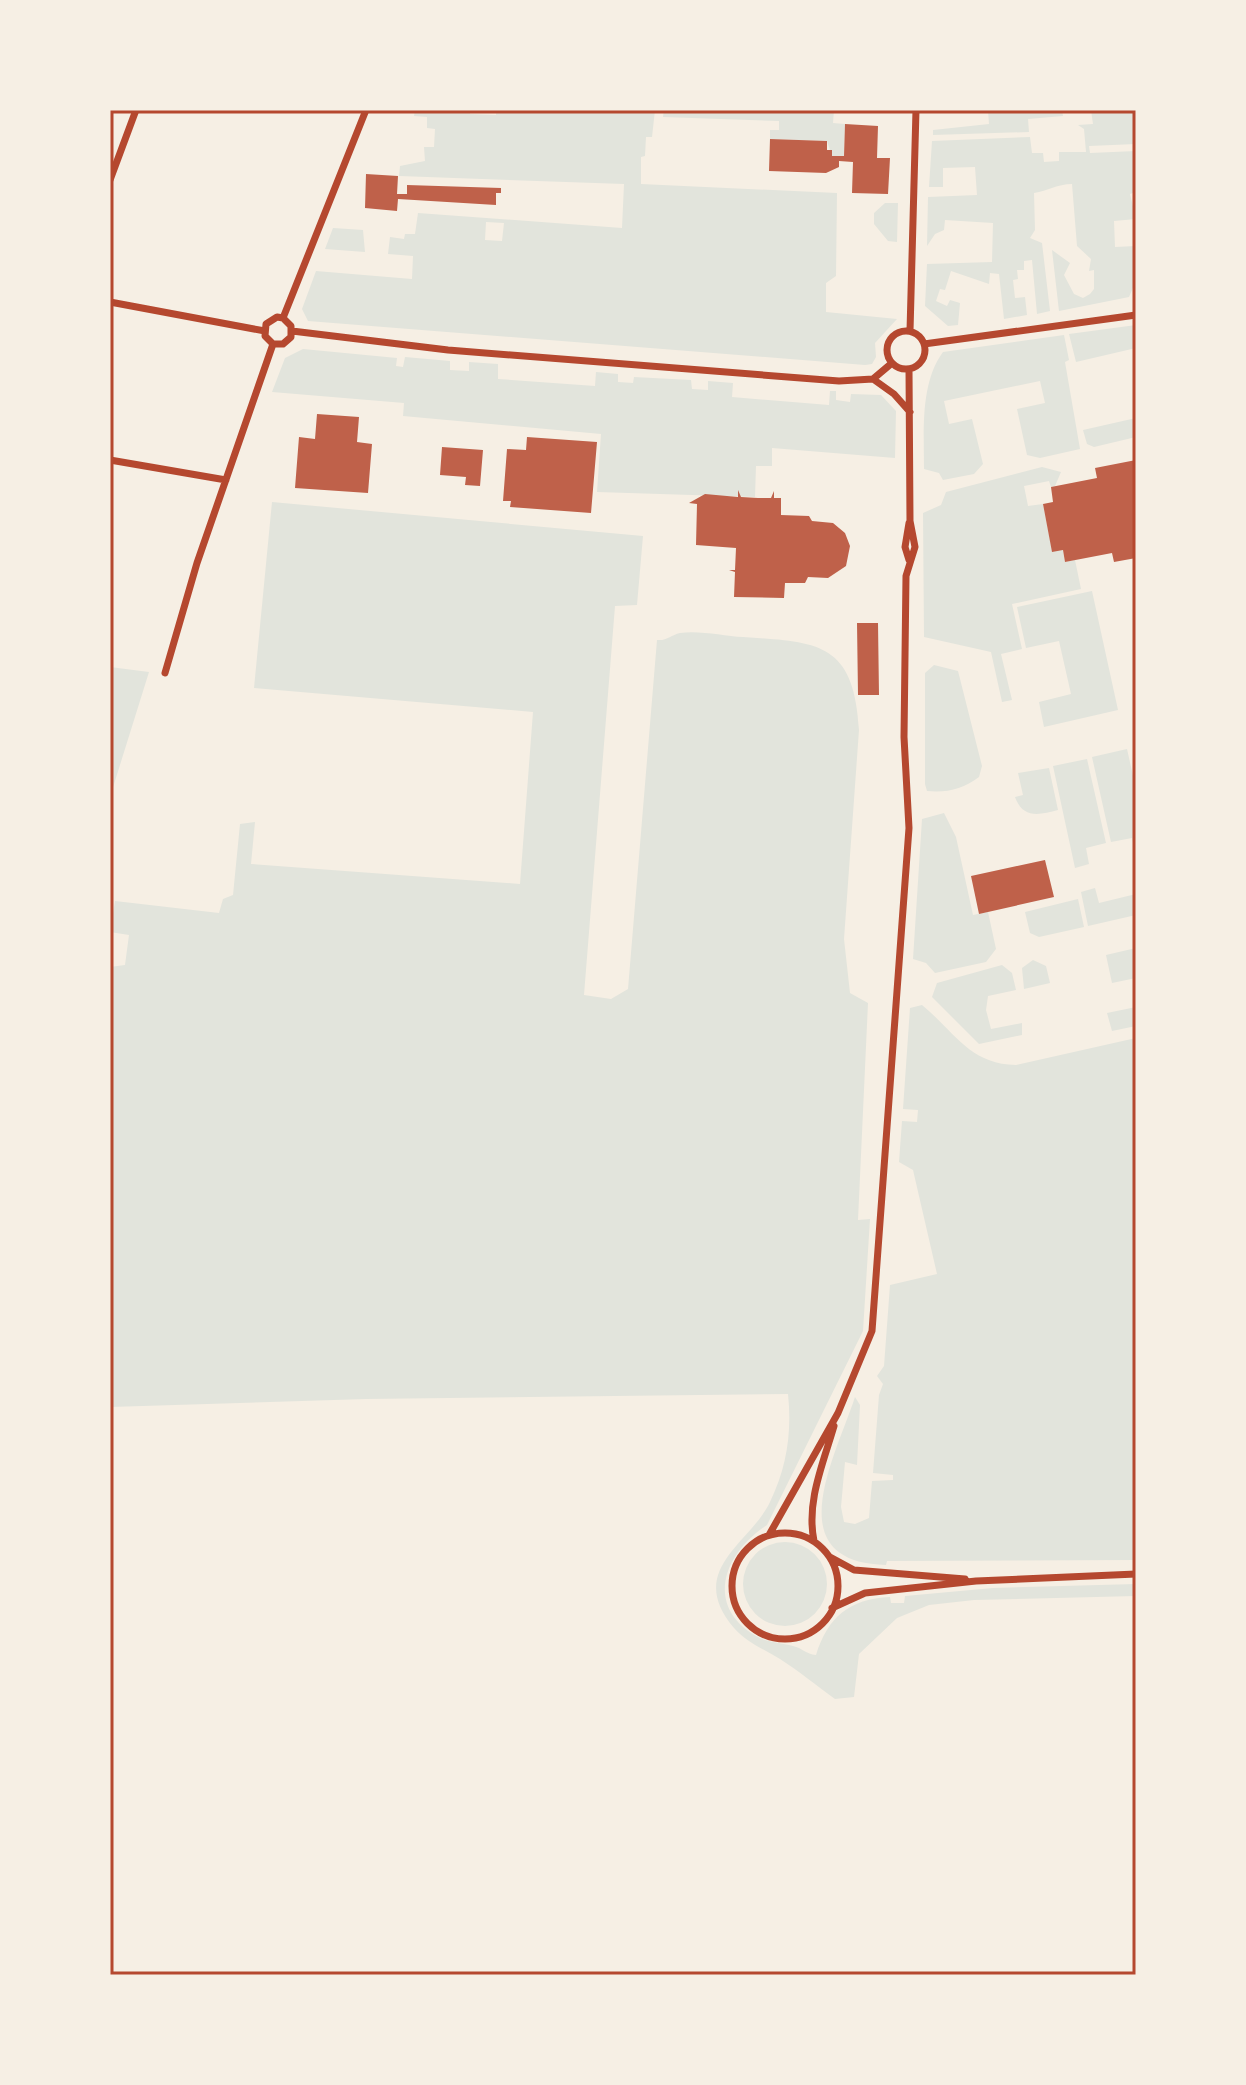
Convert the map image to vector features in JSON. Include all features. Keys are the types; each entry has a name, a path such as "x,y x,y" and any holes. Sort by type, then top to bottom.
{"street":[{"path":"110,180 136,110"},
{"path":"283,318 366,110"},
{"path":"916,110 910,331 924,344"},
{"path":"110,302 265,331 273,344"},
{"path":"924,344 1136,315"},
{"path":"265,331 271,320 283,318"},
{"path":"283,318 292,331 448,350 839,381 873,379 892,363"},
{"path":"273,344 288,341 292,331"},
{"path":"910,331 891,337 886,350 892,363 909,369 921,363 924,344"},
{"path":"165,673 273,344"},
{"path":"909,369 910,521 906,535 909,560 904,737 909,828 877,1279 868,1346 838,1413 769,1535 743,1552 735,1566 733,1597 748,1624 761,1633 792,1638 817,1627 832,1608 865,1593 976,1581 1136,1574"},
{"path":"873,379 894,394 910,412"},
{"path":"110,460 226,480"},
{"path":"814,1541 810,1521 815,1492 838,1413"},
{"path":"769,1535 799,1535 814,1541 828,1556 854,1570 976,1581"},
{"path":"828,1556 837,1582 832,1608"}],"shaded area":[{"path":"415,110 470,110 470,114 496,115 496,110 655,110 652,137 646,137 645,156 641,157 641,184 837,193 836,276 826,283 826,312 897,319 875,343 876,357 872,364 865,365 308,321 302,309 316,271 412,279 413,256 388,254 390,237 404,239 405,234 415,234 418,213 622,228 624,184 399,176 400,166 425,161 424,147 434,147 435,129 427,128 427,117 414,116","holes":["486,222 504,223 502,241 485,240"]},
{"path":"664,110 834,110 833,123 845,124 844,156 832,156 827,141 770,139 770,130 779,130 779,121 663,117"},
{"path":"988,110 1062,110 1063,116 1028,119 1029,132 933,135 933,130 989,124"},
{"path":"1091,110 1136,110 1136,144 1089,146 1090,153 1136,151 1136,192 1130,194 1136,219 1114,221 1115,247 1136,246 1136,281 1129,297 1059,311 1052,250 1070,263 1064,275 1074,294 1083,298 1094,289 1094,270 1089,271 1091,259 1077,246 1072,184 1067,184 1034,193 1035,230 1030,238 1042,243 1050,311 1037,314 1032,260 1024,261 1024,270 1017,270 1018,279 1013,280 1015,298 1025,297 1027,315 1004,319 999,274 990,273 989,284 951,271 945,290 940,289 936,301 947,306 950,300 960,303 958,325 948,326 925,306 927,264 992,262 993,223 945,220 944,230 935,234 927,246 928,197 977,195 975,167 943,168 943,187 929,187 932,141 1030,137 1032,153 1043,153 1044,162 1059,161 1059,152 1086,152 1084,129 1078,125 1093,124"},
{"path":"885,203 898,203 897,242 888,241 874,224 874,213"},
{"path":"333,228 363,230 365,252 325,249"},
{"path":"1136,325 1136,348 1076,362 1069,334"},
{"path":"1064,335 1069,360 1065,362 1080,449 1040,458 1027,455 1017,409 1045,403 1040,381 944,401 949,424 972,419 983,464 974,474 943,480 939,473 924,469 927,393 930,378 943,352"},
{"path":"303,349 397,358 396,366 403,367 405,357 450,361 450,370 469,371 469,362 498,364 498,379 595,386 596,372 618,374 618,382 633,383 634,377 691,380 692,389 708,390 708,381 733,383 732,397 829,405 830,391 836,391 836,400 850,402 851,394 881,395 896,411 895,458 772,448 772,466 756,466 755,497 597,492 601,434 403,416 404,403 272,392 285,358"},
{"path":"1136,418 1136,437 1094,447 1087,444 1083,430"},
{"path":"1042,467 1061,472 1055,486 1051,487 1049,481 1024,486 1028,506 1043,504 1052,551 1063,550 1065,562 1075,560 1081,589 1012,604 1022,649 1001,654 1012,700 1002,702 991,652 924,637 923,513 941,505 946,492"},
{"path":"272,502 643,536 637,605 615,606 584,995 611,999 628,989 657,640 695,632 792,641 827,652 840,663 856,701 859,730 844,939 850,993 868,1003 858,1220 870,1219 863,1331 767,1525 740,1549 731,1564 725,1594 729,1609 756,1636 816,1655 827,1630 842,1612 876,1599 890,1597 891,1603 904,1603 905,1596 993,1588 1136,1584 1136,1596 974,1600 929,1605 897,1618 859,1654 854,1697 835,1699 739,1633 721,1608 716,1590 726,1559 761,1517 781,1476 787,1449 788,1394 366,1399 110,1407 110,967 125,965 129,935 110,932 115,901 219,913 223,899 233,895 240,824 255,822 251,864 520,884 533,712 254,688"},
{"path":"1092,591 1118,710 1044,727 1039,702 1071,694 1059,641 1026,648 1017,607"},
{"path":"934,665 958,671 982,766 979,777 961,787 927,791 925,673"},
{"path":"110,667 149,672 110,797"},
{"path":"1127,749 1136,789 1136,857 1132,838 1111,842 1092,757"},
{"path":"1087,759 1106,843 1086,848 1089,864 1075,868 1053,766"},
{"path":"1049,768 1058,810 1038,814 1027,812 1015,797 1023,795 1018,773"},
{"path":"944,813 956,837 973,915 988,912 996,949 986,962 935,973 926,963 913,959 922,819"},
{"path":"1095,888 1099,903 1136,894 1136,915 1088,926 1081,892"},
{"path":"1078,899 1084,927 1039,937 1030,933 1025,912"},
{"path":"1136,948 1136,978 1112,983 1106,955"},
{"path":"1033,960 1046,966 1050,983 1024,989 1022,968"},
{"path":"1002,965 1012,973 1016,990 988,996 986,1010 991,1029 1022,1023 1022,1035 979,1044 932,997 937,983"},
{"path":"922,1005 974,1053 1000,1063 1016,1065 1136,1038 1136,1560 887,1561 886,1565 853,1559 832,1546 823,1527 822,1503 827,1476 855,1397 860,1405 857,1465 845,1462 841,1507 844,1522 855,1524 869,1518 872,1481 893,1480 893,1475 873,1473 879,1395 883,1384 877,1376 884,1366 890,1285 937,1274 913,1170 899,1162 902,1121 917,1122 918,1110 903,1109 910,1008"},
{"path":"1136,1007 1136,1026 1112,1031 1107,1013"},
{"path":"785,1542 801,1545 815,1554 824,1568 827,1584 824,1600 815,1614 801,1623 785,1626 769,1623 755,1614 746,1600 743,1584 746,1568 755,1554 769,1545"}],"building":[{"path":"845,124 878,126 877,158 890,158 888,194 852,193 853,162 839,161 839,167 826,173 769,171 770,139 827,141 827,150 832,150 832,156 844,156"},
{"path":"366,174 398,176 397,194 407,194 407,185 501,188 501,193 496,193 496,205 398,199 397,211 365,208"},
{"path":"317,414 359,417 357,442 372,444 368,493 295,488 299,437 315,439"},
{"path":"527,437 597,442 591,513 510,507 511,501 503,501 507,449 526,450"},
{"path":"442,447 483,450 480,486 465,485 466,477 440,475"},
{"path":"1136,460 1136,558 1114,562 1112,553 1065,562 1063,550 1052,552 1043,504 1053,502 1051,487 1097,478 1095,468"},
{"path":"738,490 741,497 758,498 771,498 774,491 774,498 781,498 781,515 809,516 812,521 833,523 845,533 850,546 846,566 828,578 808,577 805,583 785,583 784,598 734,597 735,572 729,570 735,570 736,548 696,545 697,504 689,503 705,494 738,497"},
{"path":"857,623 878,623 879,695 858,695"},
{"path":"1045,860 1054,897 979,914 971,876"}]}
